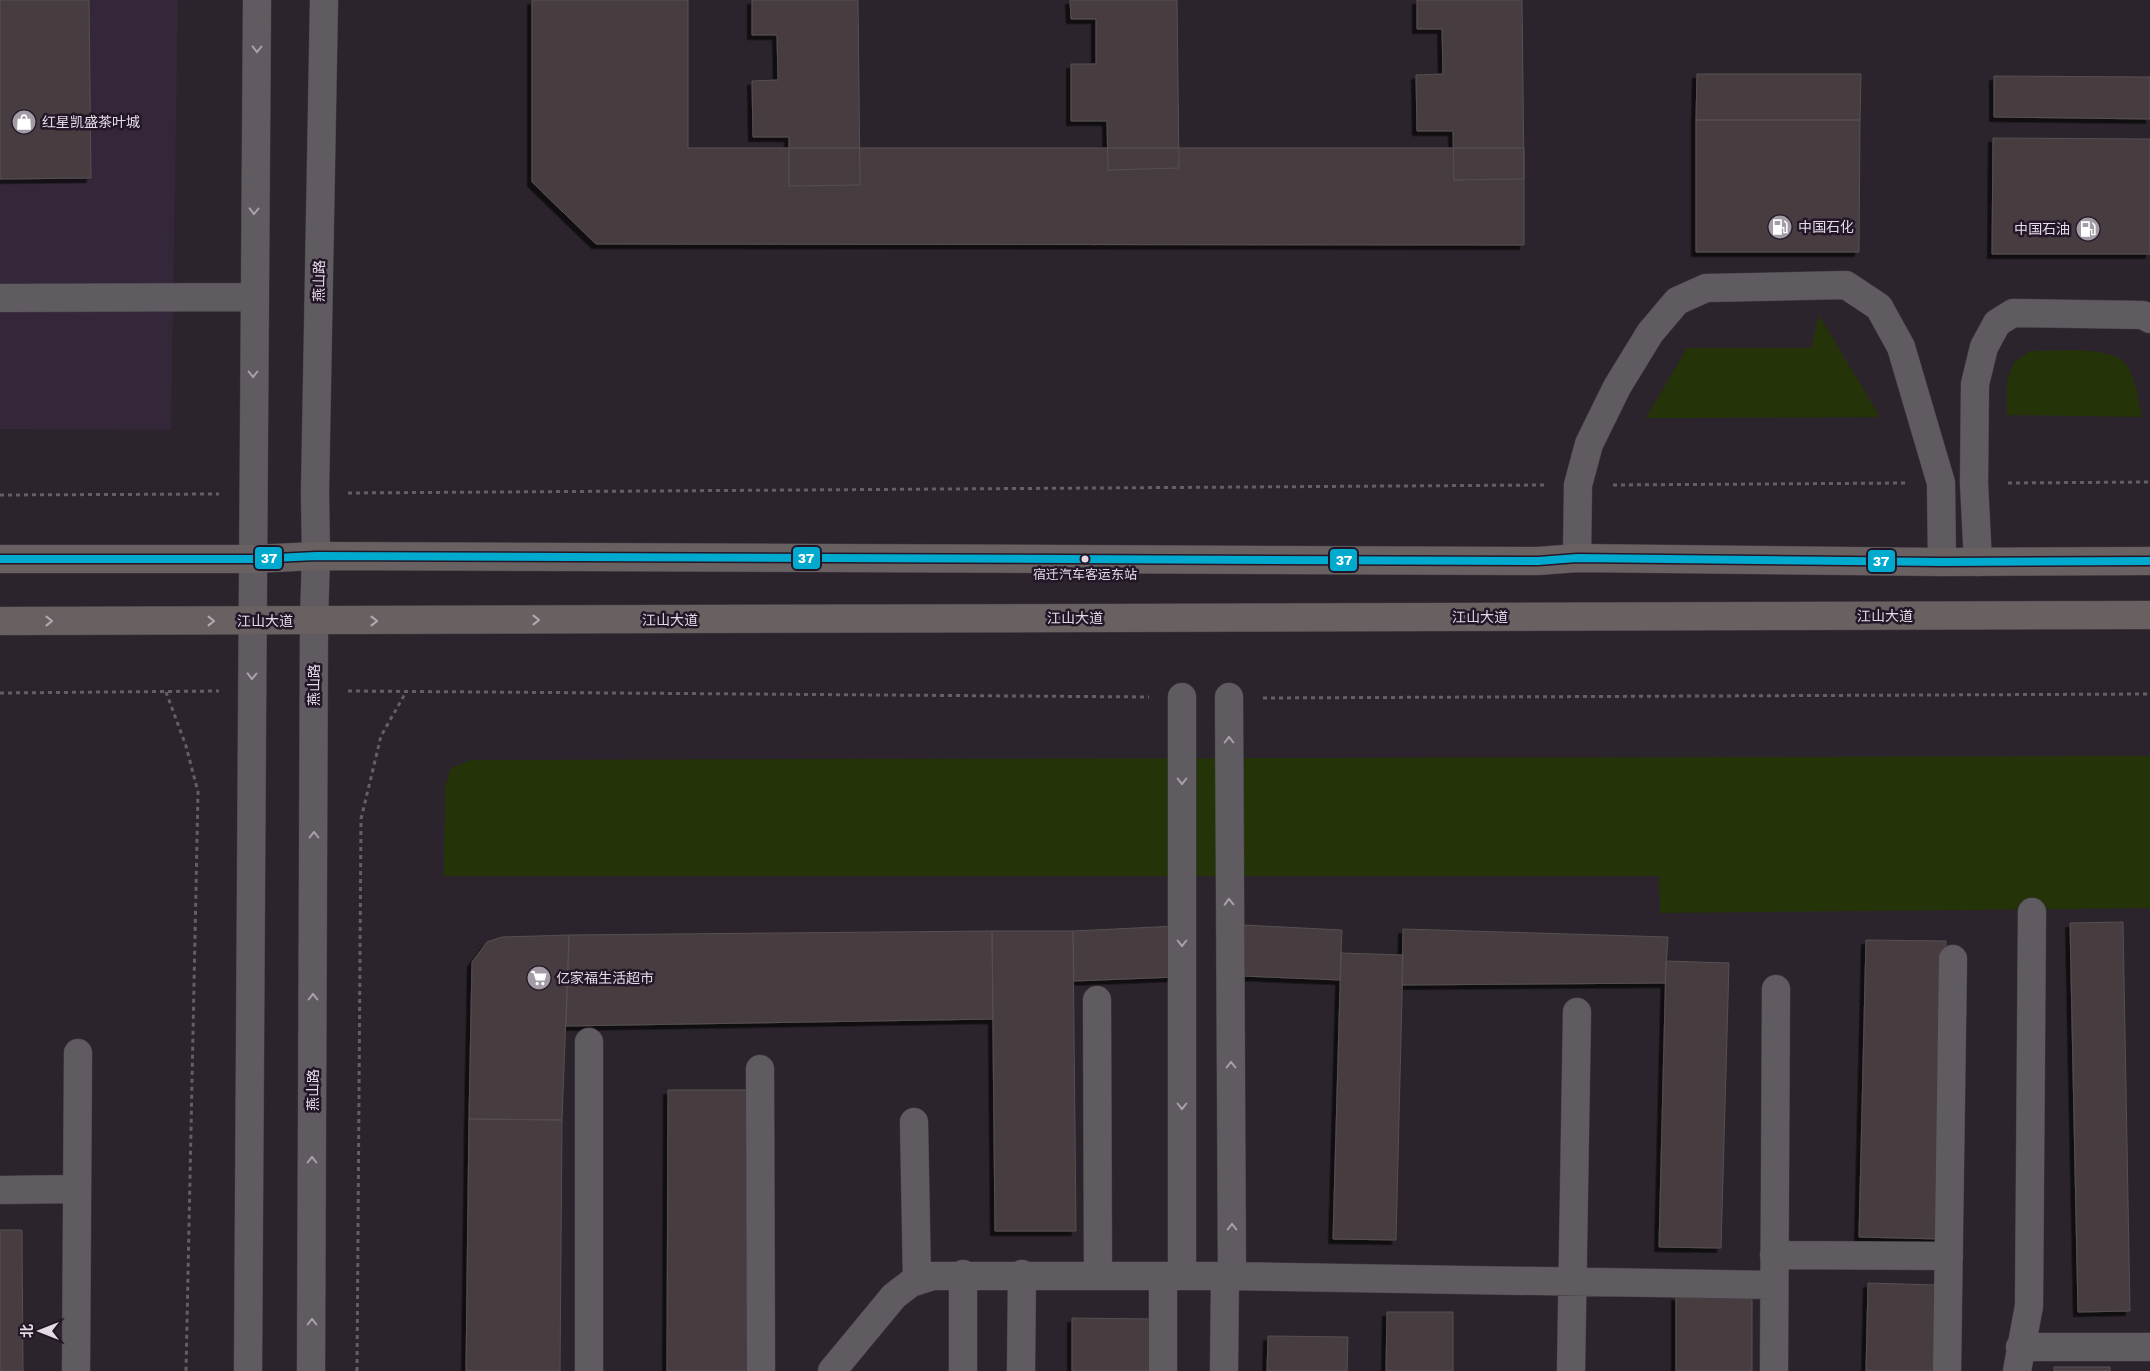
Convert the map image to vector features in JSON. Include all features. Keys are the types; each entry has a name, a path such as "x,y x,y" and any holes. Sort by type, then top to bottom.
{"main road":[{"path":"0,560 253,560 316,556 1538,561 1577,558 1942,562 2150,561"},
{"name":"江山大道","path":"0,621 2150,615"}],"street":[{"path":"248,1371 252,948 253,297 257,0"},
{"name":"燕山路","path":"311,1371 315,493 324,0"},
{"path":"1577,558 1578,486 1589,444 1616,387 1650,333 1677,301 1706,288 1846,285 1878,307 1901,346 1941,483 1942,562"},
{"path":"0,298 253,297"},
{"path":"1978,562 1974,483 1975,384 1984,346 1997,324 2013,313 2143,315 2150,319"},
{"path":"1163,1371 1173,1276 1182,697"},
{"path":"1224,1371 1228,1276 1229,697"},
{"path":"2032,912 2028,1306 2019,1359 2150,1347"},
{"path":"1947,1371 1953,959"},
{"path":"1774,1371 1776,989"},
{"path":"1097,1000 1098,1275"},
{"path":"1571,1371 1577,1012"},
{"path":"588,1042 588,1371"},
{"path":"76,1371 78,1054"},
{"path":"760,1068 761,1371"},
{"path":"914,1122 918,1281"},
{"path":"0,1190 77,1189"},
{"path":"1774,1255 1949,1256"},
{"path":"962,1274 962,1371"},
{"path":"832,1371 894,1296 911,1283 933,1276 1022,1274 1228,1276 1774,1285"},
{"path":"1021,1371 1022,1274"}],"path":[{"path":"1974,483 2150,482"},
{"path":"315,493 1941,483"},
{"path":"0,495 252,494"},
{"path":"0,693 252,691"},
{"path":"314,691 1182,697"},
{"path":"357,1371 361,818 381,736 406,691"},
{"path":"166,692 186,746 198,792 186,1371"},
{"path":"1229,697 1407,698 2150,694"}],"shaded area":[{"path":"0,0 178,0 171,430 0,429"}],"green space":[{"path":"1819,315 1880,417 1646,418 1687,348 1811,348"},
{"path":"2030,351 2094,351 2117,357 2124,362 2131,374 2142,417 2007,415 2007,380 2014,362"},
{"path":"2150,756 2150,908 1660,913 1659,876 444,876 445,786 451,768 471,760"}],"building":[{"path":"0,0 89,0 91,178 0,179"},
{"path":"532,0 688,0 688,148 1524,148 1524,245 596,244 532,182"},
{"path":"752,0 858,0 860,185 789,186 789,137 753,137 752,81 778,80 777,35 752,35"},
{"path":"1070,0 1177,0 1179,168 1108,170 1107,121 1071,121 1071,64 1096,64 1096,19 1071,19"},
{"path":"1417,0 1522,0 1524,179 1454,180 1453,131 1417,131 1416,75 1443,74 1442,29 1417,29"},
{"path":"1697,74 1861,74 1860,120 1696,120"},
{"path":"1994,76 2150,77 2150,119 1994,117"},
{"path":"1696,120 1860,120 1859,252 1696,252"},
{"path":"1993,138 2150,139 2150,254 1992,254"},
{"path":"2123,922 2130,1311 2078,1312 2070,923"},
{"path":"1243,925 1342,930 1340,980 1241,976"},
{"path":"1176,926 1176,977 1074,981 1073,931"},
{"path":"1403,929 1668,937 1665,983 1402,985"},
{"path":"992,931 1073,931 1076,1231 995,1231"},
{"path":"992,931 993,1019 566,1026 569,935"},
{"path":"569,935 562,1120 469,1119 472,962 487,942 502,937"},
{"path":"1866,940 1946,941 1940,1239 1859,1237"},
{"path":"1341,953 1403,955 1396,1240 1333,1239"},
{"path":"1666,961 1729,963 1721,1248 1659,1247"},
{"path":"668,1090 750,1090 749,1371 667,1371"},
{"path":"469,1119 562,1120 560,1371 466,1371"},
{"path":"0,1230 22,1230 23,1371 0,1371"},
{"path":"1868,1283 1936,1285 1933,1371 1866,1371"},
{"path":"1676,1296 1752,1297 1752,1371 1676,1371"},
{"path":"1387,1312 1453,1312 1453,1371 1386,1371"},
{"path":"1072,1318 1153,1319 1153,1371 1072,1371"},
{"path":"1268,1336 1348,1337 1347,1371 1267,1371"},
{"path":"2054,1367 2110,1367 2110,1371 2054,1371"}],"transit line":[{"name":"37","path":"0,559 253,559 316,556 1538,561 1577,558 1942,562 2150,561"}],"place":[{"name":"红星凯盛茶叶城","path":"24,122"},
{"name":"中国石化","path":"1780,227"},
{"name":"中国石油","path":"2088,229"},
{"name":"宿迁汽车客运东站","path":"1085,559"},
{"name":"亿家福生活超市","path":"539,978"}]}
